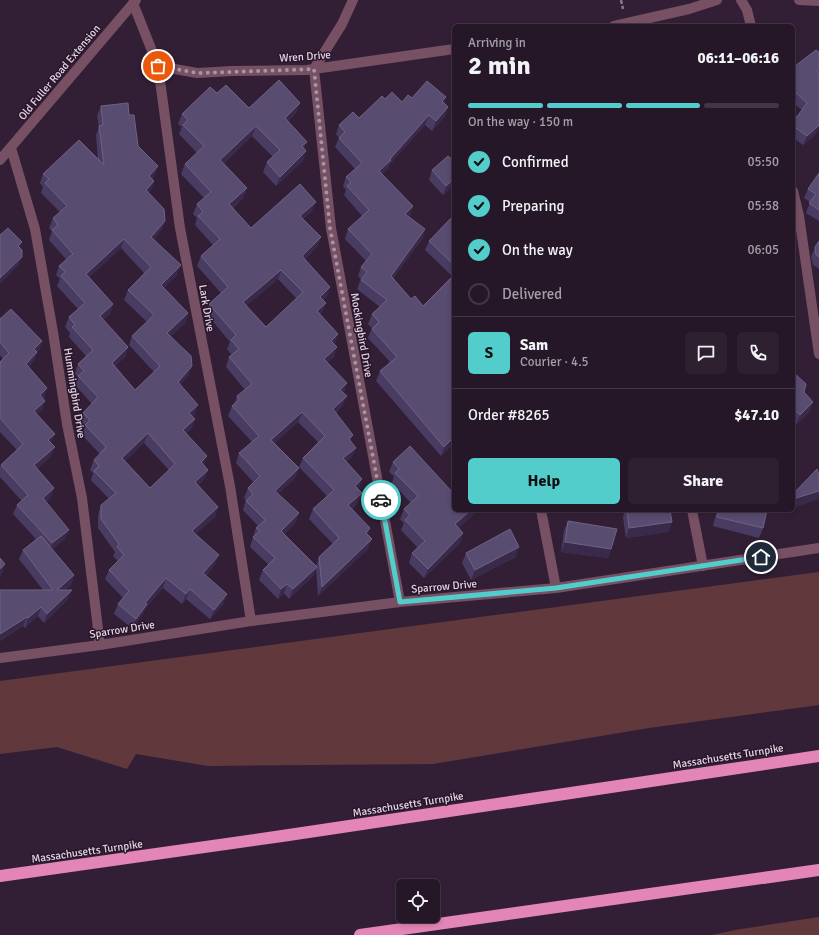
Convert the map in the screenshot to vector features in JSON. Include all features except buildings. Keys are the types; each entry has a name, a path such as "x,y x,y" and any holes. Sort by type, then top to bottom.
{"highway":[{"name":"Massachusetts Turnpike","path":"0,876 819,756"},
{"path":"360,935 819,870"}],"street":[{"path":"314,69 342,24 353,0"},
{"path":"623,24 689,9 717,0"},
{"path":"741,0 747,10 750,24"},
{"path":"798,0 819,1"},
{"name":"Lark Drive","path":"134,2 158,66 180,228 230,486 251,621"},
{"name":"Old Fuller Road Extension","path":"0,160 134,2"},
{"name":"Wren Drive","path":"158,66 197,73 314,69 452,49"},
{"name":"Mockingbird Drive","path":"314,69 330,228 400,602"},
{"name":"Hummingbird Drive","path":"11,148 35,229 67,424 82,498 100,645"},
{"path":"795,199 799,216 819,354"},
{"path":"541,512 556,588"},
{"path":"692,512 703,566"},
{"name":"Sparrow Drive","path":"0,658 100,645 251,621 400,602 556,588 819,548"}],"shaded area":[{"path":"819,572 819,705 649,728 433,764 208,766 136,754 127,769 57,747 0,754 0,681"},
{"path":"819,917 819,935 712,935 735,930"}],"way so far":[{"path":"158,66 197,73 314,69 330,228 381,500"}],"route":[{"path":"381,500 400,602 556,588 761,557"}]}
